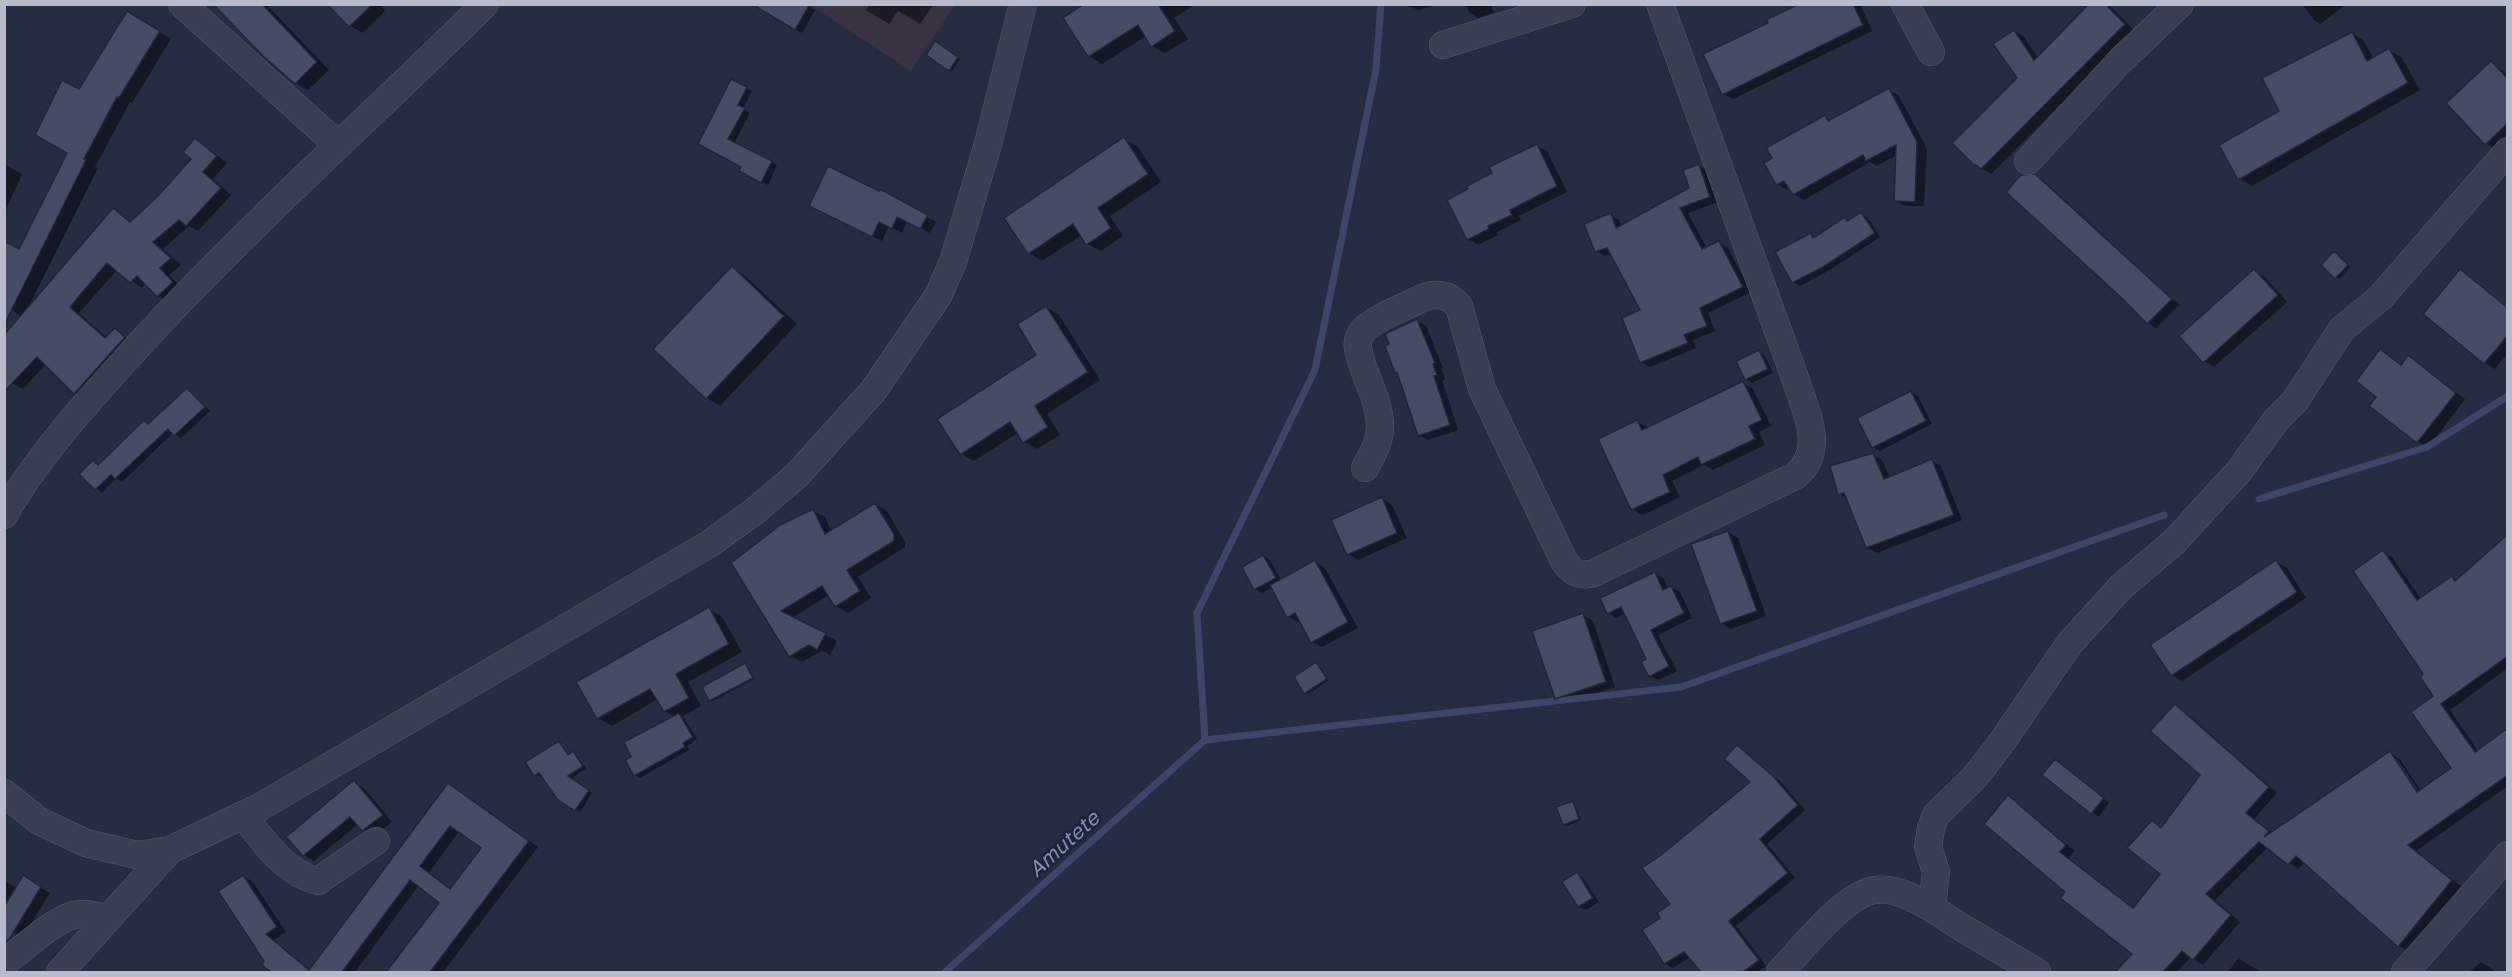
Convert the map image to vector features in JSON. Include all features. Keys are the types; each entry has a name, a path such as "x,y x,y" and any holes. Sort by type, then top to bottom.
{"street":[{"path":"182,4 338,145"},
{"path":"4,515 18,491 92,396 179,302 259,220 485,4"},
{"path":"4,793 39,821 86,843 137,855 170,850 260,807 709,544 755,511 797,475 873,391 938,296 953,262 982,165 1008,72 1023,4"},
{"path":"1443,45 1572,4"},
{"path":"1365,468 1378,442 1380,428 1377,406 1358,349 1358,339 1362,331 1375,322 1429,295 1439,295 1454,300 1460,306 1482,389 1564,561 1576,574 1586,576 1795,477 1807,463 1812,452 1813,435 1807,415 1660,4"},
{"path":"1905,4 1931,52"},
{"path":"2028,160 2121,60 2180,4"},
{"path":"1932,907 1936,872 1928,847 1936,815 1974,778 1999,747 2070,643 2121,587 2174,542 2240,470 2276,420 2295,401 2342,329 2380,298 2508,151"},
{"path":"243,815 274,853 307,878 318,880 376,841"},
{"path":"60,972 170,850"},
{"path":"2405,972 2498,883 2508,855"},
{"path":"1780,972 1836,913 1866,892 1880,889 1907,895 1932,907 2037,972"},
{"path":"4,963 73,915 86,914 107,918"}],"shaded area":[{"path":"810,5 955,5 911,71"}],"building":[{"path":"213,4 262,4 317,62 295,84 262,55"},
{"path":"327,4 373,4 349,27"},
{"path":"752,4 810,4 795,30"},
{"path":"1084,4 1158,4 1175,31 1151,47 1138,25 1088,57 1063,18"},
{"path":"1799,4 1853,4 1863,25 1722,95 1703,54 1768,23 1766,20"},
{"path":"2089,4 2105,4 2125,24 1981,169 1976,165 1976,167 1952,143 2017,78 1993,44 2014,30 2034,60"},
{"path":"127,11 160,31 119,98 117,97 84,159 86,160 4,325 4,241 19,249 67,153 35,135 62,80 79,89"},
{"path":"2352,32 2367,61 2389,48 2408,83 2238,180 2219,145 2279,111 2262,78"},
{"path":"935,41 958,57 949,71 926,55"},
{"path":"2491,61 2508,79 2508,123 2485,145 2446,103"},
{"path":"731,79 747,87 738,105 745,108 728,139 772,161 761,183 739,171 741,167 698,144"},
{"path":"1889,88 1917,142 1915,202 1894,201 1896,145 1866,161 1863,155 1793,195 1784,181 1776,185 1764,163 1772,158 1766,148 1825,115 1828,121"},
{"path":"1124,137 1148,174 1098,208 1111,228 1086,245 1073,224 1028,254 1004,218"},
{"path":"195,138 217,156 203,172 221,188 186,226 179,220 153,242 171,258 160,268 173,282 157,297 137,276 130,283 107,263 70,307 105,338 115,328 125,337 74,394 37,357 4,392 4,335 113,208 130,222 157,197 191,159 183,152"},
{"path":"1537,144 1557,186 1510,210 1512,215 1488,226 1489,229 1467,240 1447,200 1492,173 1489,167"},
{"path":"1699,164 1710,197 1680,208 1702,249 1719,241 1743,287 1700,308 1707,326 1684,335 1688,343 1640,363 1622,318 1640,310 1607,248 1595,252 1584,224 1611,213 1616,228 1689,188 1683,170"},
{"path":"828,166 879,191 880,189 928,215 920,229 897,217 892,229 879,222 872,237 809,206"},
{"path":"2035,174 2172,299 2147,324 2006,192 2021,175"},
{"path":"1861,212 1875,233 1823,267 1792,283 1775,252 1811,233 1813,238 1845,217 1847,221"},
{"path":"2334,251 2348,265 2335,279 2321,265"},
{"path":"732,266 784,316 706,399 653,349"},
{"path":"2254,269 2278,295 2203,363 2179,336"},
{"path":"2460,269 2508,308 2508,335 2484,364 2423,314"},
{"path":"1046,306 1088,372 1035,406 1048,427 1023,443 1010,422 960,455 937,419 1036,355 1017,324"},
{"path":"1417,319 1435,363 1433,364 1437,375 1434,376 1450,425 1418,436 1397,372 1395,373 1385,346 1389,344 1385,334"},
{"path":"2380,349 2401,365 2408,355 2456,393 2417,443 2369,406 2376,397 2356,381"},
{"path":"1759,350 1768,369 1745,380 1736,361"},
{"path":"1743,381 1762,420 1749,426 1755,439 1701,465 1698,457 1663,475 1670,492 1631,510 1598,439 1637,420 1642,430"},
{"path":"187,388 205,407 174,436 168,429 115,479 111,475 95,490 79,474 93,460 98,465 144,420 148,424"},
{"path":"1911,391 1926,421 1872,448 1857,418"},
{"path":"1873,453 1884,479 1932,459 1954,515 1866,548 1844,493 1838,495 1830,466"},
{"path":"1382,497 1397,533 1347,555 1331,520"},
{"path":"875,503 894,534 894,541 847,570 860,591 835,607 822,586 781,611 826,633 817,650 809,645 789,657 731,563 780,525 813,509 825,534"},
{"path":"1728,531 1757,611 1720,624 1691,544"},
{"path":"2508,534 2508,656 2441,704 2475,752 2508,728 2508,775 2408,845 2452,880 2398,947 2296,856 2288,865 2259,842 2206,894 2231,915 2193,960 2182,951 2163,972 2115,972 2132,954 2060,898 2065,892 1984,824 2008,795 2066,845 2060,852 2133,908 2160,874 2127,848 2152,820 2161,828 2200,775 2150,731 2175,704 2269,787 2246,813 2269,831 2264,837 2390,751 2417,792 2451,768 2411,712 2433,696 2420,677 2423,674 2353,571 2383,550 2417,600 2452,576 2455,581"},
{"path":"1263,555 1276,578 1254,590 1242,567"},
{"path":"1315,560 1348,622 1311,643 1295,613 1287,618 1270,585"},
{"path":"2276,560 2297,592 2171,676 2150,645"},
{"path":"1655,572 1663,590 1671,586 1684,613 1651,630 1669,666 1649,677 1641,662 1646,659 1621,607 1607,614 1600,598"},
{"path":"709,607 729,644 676,674 689,698 664,712 650,689 597,719 576,682"},
{"path":"1583,613 1606,682 1555,699 1532,631"},
{"path":"1316,662 1327,679 1304,694 1294,677"},
{"path":"745,663 753,678 709,701 702,687"},
{"path":"679,713 693,737 683,743 685,747 634,776 625,760 631,757 624,742"},
{"path":"559,741 568,755 573,751 583,766 568,776 589,790 575,811 557,799 539,773 534,776 525,762"},
{"path":"1737,745 1773,776 1798,805 1760,839 1788,873 1729,921 1759,960 1743,972 1701,972 1684,952 1664,964 1642,930 1660,918 1657,913 1670,904 1642,868 1750,782 1724,759"},
{"path":"2055,759 2104,798 2091,814 2042,775"},
{"path":"354,780 383,815 362,831 350,817 303,856 286,837"},
{"path":"448,783 529,841 430,972 386,972 439,903 410,880 342,972 271,972 262,965 264,961 218,891 243,875 277,927 266,934 309,970","holes":["450,826 481,848 450,889 420,866"]},
{"path":"1573,801 1579,819 1563,825 1556,807"},
{"path":"1577,872 1593,898 1578,907 1562,882"},
{"path":"23,875 41,887 10,938 4,943 4,907"}],"waterway":[{"path":"1205,740 1197,613 1315,370 1376,69 1381,4"},
{"path":"2259,499 2427,447 2508,396"},
{"path":"1205,740 1681,687 2164,515"},
{"name":"Amutete","path":"945,972 1205,740"}]}
